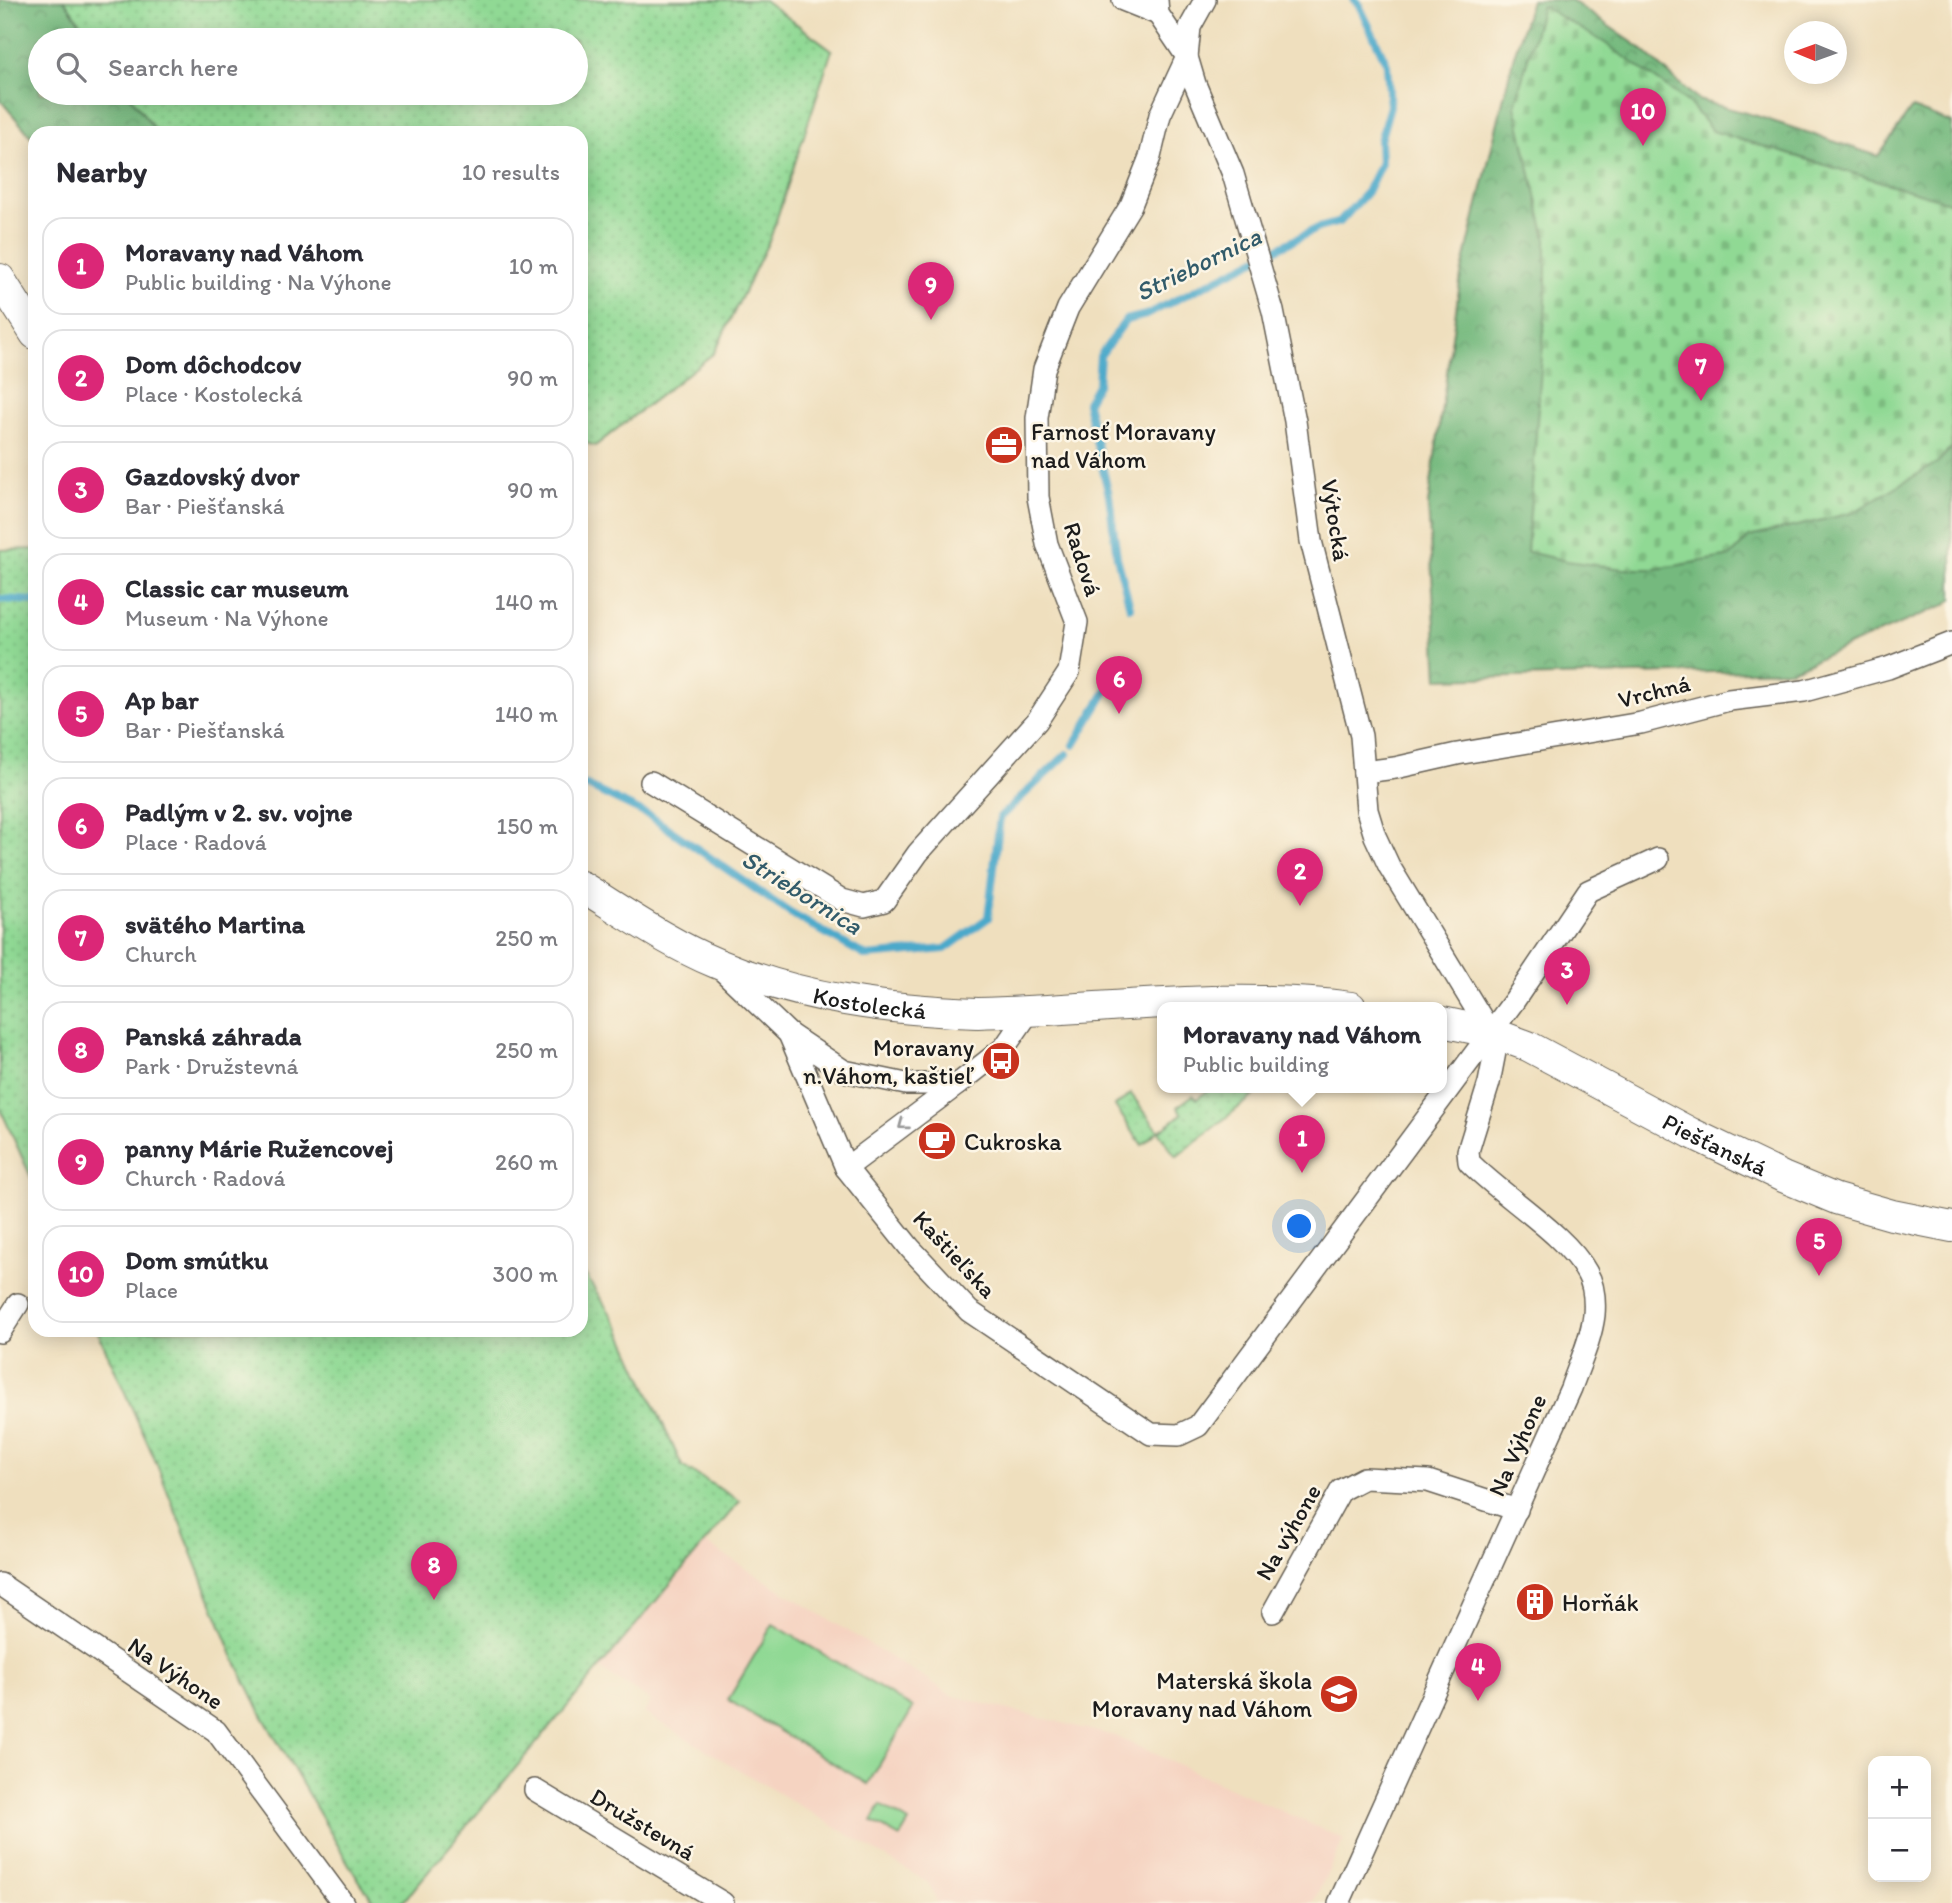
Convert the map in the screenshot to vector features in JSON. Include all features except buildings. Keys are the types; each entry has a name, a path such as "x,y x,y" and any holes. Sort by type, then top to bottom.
{"main road":[{"path":"0,279 28,323"},
{"name":"Kostolecká","path":"588,890 652,930 715,963 777,985 842,1000 933,1011 1029,1012 1157,1003"},
{"name":"Kostolecká","path":"1166,1002 1255,999 1314,1002"},
{"path":"1447,1022 1490,1032"},
{"name":"Piešťanská","path":"1490,1032 1558,1060 1691,1133 1783,1177 1836,1199 1892,1215 1952,1227"}],"street":[{"path":"1123,0 1158,7 1187,57"},
{"name":"Výtocká","path":"1205,0 1191,27 1187,57 1195,84 1233,174 1264,281 1286,374 1311,541 1360,736 1367,810 1389,866 1490,1032"},
{"name":"Radová","path":"651,782 842,900 864,906 884,901 918,853 1037,721 1069,672 1077,622 1047,544 1038,497 1037,418 1044,369 1068,308 1131,205 1150,157 1160,115 1187,57"},
{"name":"Vrchná","path":"1364,772 1457,754 1587,734 1729,701 1804,691 1888,668 1952,643"},
{"path":"1490,1032 1588,891 1658,859"},
{"name":"Kostolecká","path":"715,963 789,1034 844,1071 906,1084 958,1084"},
{"path":"846,1168 1003,1048 1029,1012"},
{"name":"Kaštieľska","path":"1447,1090 1490,1032"},
{"name":"Na Výhone","path":"1339,1903 1571,1388 1594,1315 1594,1294 1588,1275 1561,1241 1469,1162 1468,1151 1489,1083 1495,1052 1490,1032"},
{"name":"Kostolecká","path":"789,1034 846,1168"},
{"name":"Kaštieľska","path":"846,1168 910,1248 969,1311 1150,1434 1179,1435 1198,1426 1445,1093"},
{"path":"0,1332 18,1304"},
{"name":"Na výhone","path":"1273,1612 1341,1490 1364,1478 1428,1481 1517,1510"},
{"name":"Na Výhone","path":"0,1584 216,1731 343,1903"},
{"name":"Družstevná","path":"535,1790 723,1903"}],"shaded area":[{"path":"705,1543 953,1696 1115,1736 1344,1839 1313,1903 938,1903 927,1882 644,1713 651,1701 600,1669"}],"green space":[{"path":"0,0 64,0 84,28 28,28 28,105 137,105 152,126 28,126 28,133 0,100"},
{"path":"64,0 764,0 832,50 770,239 714,353 595,446 588,444 588,126 152,126 137,105 588,105 588,28 84,28"},
{"path":"1531,0 1571,0 1639,47 1698,100 1757,116 1878,156 1912,108 1952,123 1952,599 1945,605 1791,670 1438,679 1428,504 1461,275 1513,59"},
{"path":"1542,6 1605,43 1689,103 1712,131 1952,203 1952,447 1938,462 1852,513 1749,537 1731,556 1656,569 1623,569 1527,552 1546,303 1546,238 1515,106"},
{"path":"28,549 28,1170 0,1108 0,550"},
{"path":"1204,1093 1257,1093 1176,1157 1158,1131 1142,1145 1115,1106 1131,1094 1159,1131 1182,1114 1177,1107 1193,1095 1197,1099"},
{"path":"588,1279 619,1327 682,1466 740,1501 402,1903 375,1903 354,1873 262,1715 234,1658 153,1455 100,1337 588,1337"},
{"path":"773,1624 913,1708 868,1784 728,1700"},
{"path":"881,1805 909,1822 900,1837 872,1821"}],"waterway":[{"name":"Striebornica","path":"1130,607 1117,557 1109,495 1087,403 1098,383 1100,356 1126,320 1146,315 1318,228 1340,222 1367,192 1381,163 1380,141 1390,106 1387,64 1358,3 1354,0"},
{"name":"Striebornica","path":"0,599 28,601"},
{"name":"Striebornica","path":"1074,745 1114,678"},
{"name":"Striebornica","path":"588,786 650,816 790,913 866,956 945,949 988,918 1000,817 1067,754"}],"place":[{"name":"Dom smútku","path":"1643,146"},
{"name":"panny Márie Ružencovej","path":"931,320"},
{"name":"svätého Martina","path":"1701,401"},
{"name":"Farnosť Moravany nad Váhom","path":"1004,445"},
{"name":"Padlým v 2. sv. vojne","path":"1119,714"},
{"name":"Dom dôchodcov","path":"1300,906"},
{"name":"Gazdovský dvor","path":"1567,1005"},
{"name":"Moravany n.Váhom, kaštieľ","path":"1001,1061"},
{"name":"Cukroska","path":"937,1141"},
{"name":"Moravany nad Váhom","path":"1302,1173"},
{"name":"Ap bar","path":"1819,1276"},
{"name":"Panská záhrada","path":"434,1600"},
{"name":"Horňák","path":"1535,1602"},
{"name":"Materská škola Moravany nad Váhom","path":"1339,1694"},
{"name":"Classic car museum","path":"1478,1701"}]}
